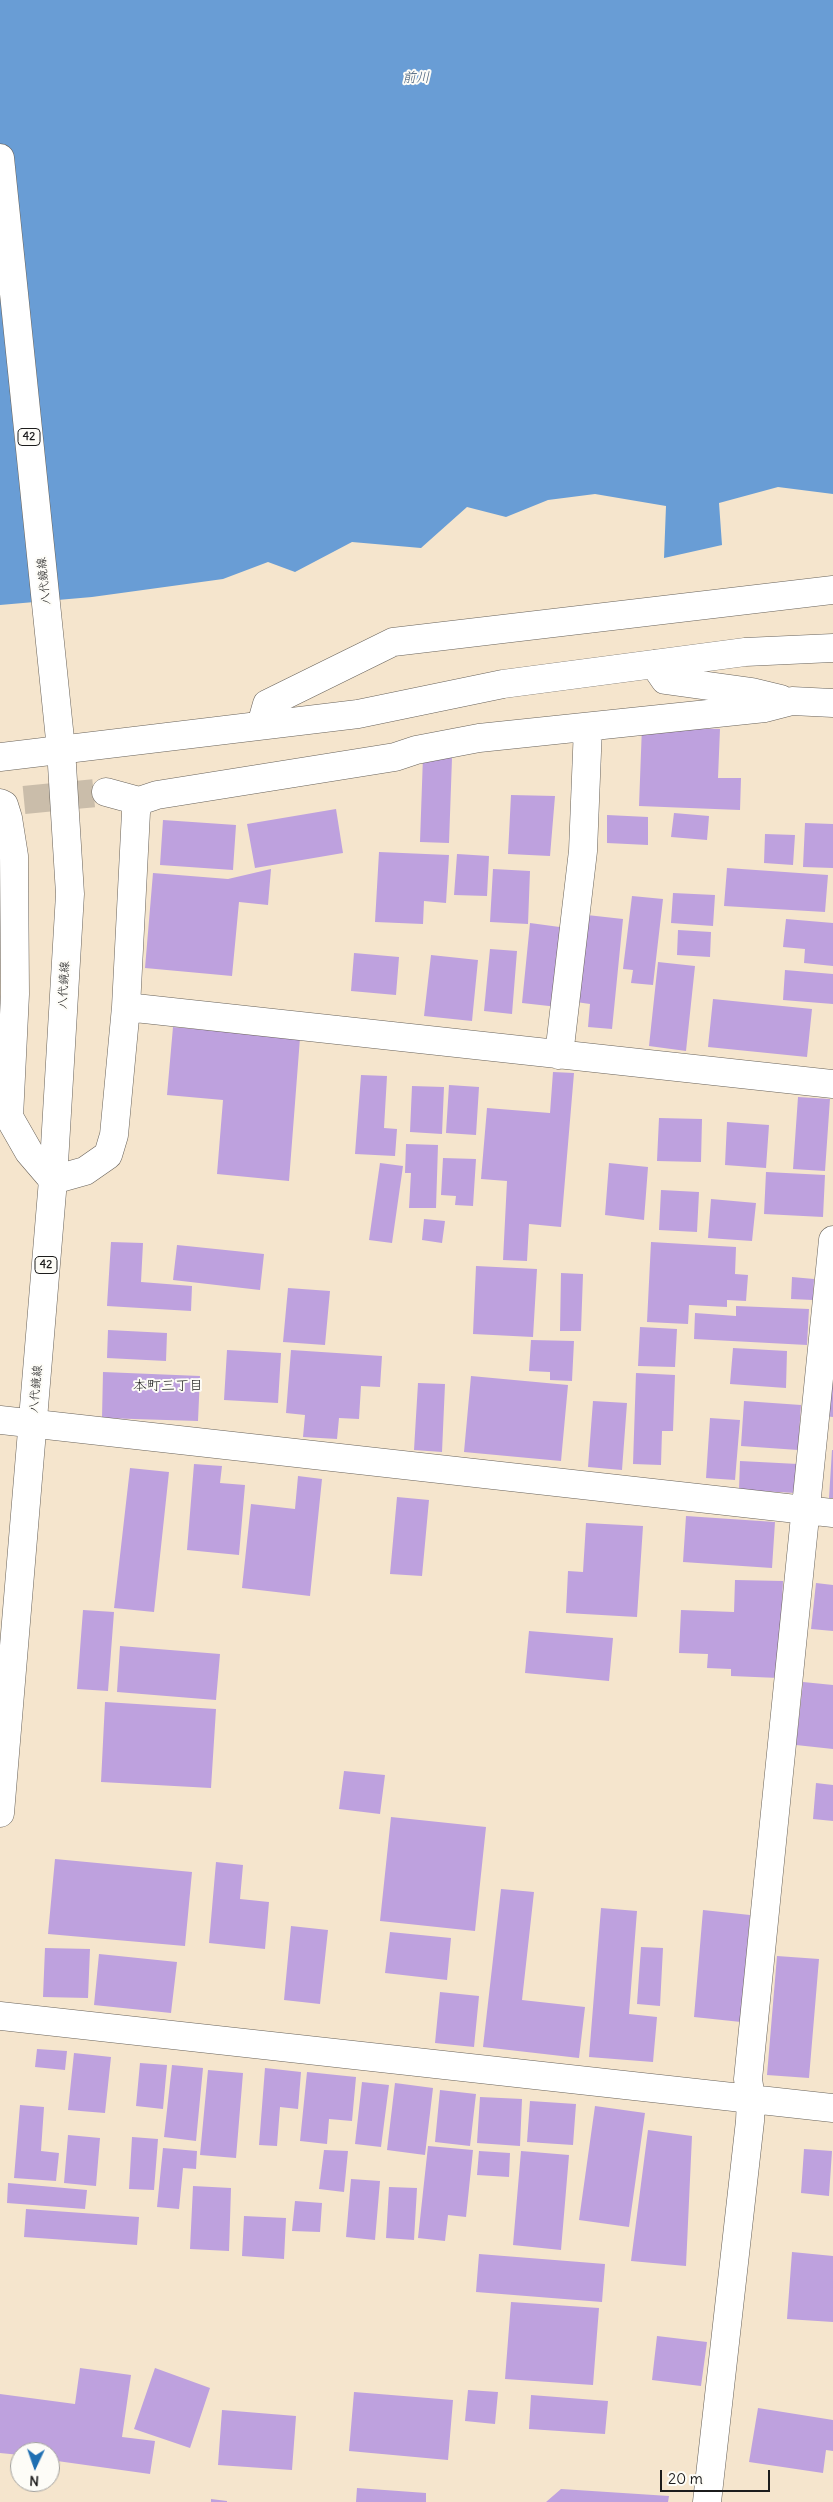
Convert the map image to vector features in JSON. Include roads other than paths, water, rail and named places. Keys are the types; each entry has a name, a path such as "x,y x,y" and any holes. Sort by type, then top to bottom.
{"street":[{"name":"八代鏡線","path":"0,158 58,717 70,894 53,1180 0,1813"},
{"path":"260,724 267,704 393,642 833,590"},
{"path":"0,758 260,724 358,714 503,684 654,664 745,652 833,648"},
{"path":"654,664 664,680 752,692 792,701 833,703"},
{"path":"106,792 139,801 158,794 395,756 479,738 765,708 792,701"},
{"path":"559,1055 584,851 588,726"},
{"path":"9,802 14,856 8,993 9,1117 29,1152 53,1180 85,1170 108,1155 114,1135 126,1007 136,812 139,801"},
{"path":"126,1007 833,1084"},
{"path":"707,2502 751,2099 748,2079 833,1240"},
{"path":"0,1420 833,1513"},
{"path":"0,2016 585,2079 833,2108"}],"water":[{"name":"前川","path":"0,0 833,0 833,494 778,487 719,503 722,545 664,558 666,506 595,494 548,500 506,517 467,507 421,548 352,542 295,572 268,562 223,579 92,597 0,605"}],"tunnel":[{"path":"24,800 106,792"}],"district":[{"name":"本町三丁目","path":"168,1386"}]}
